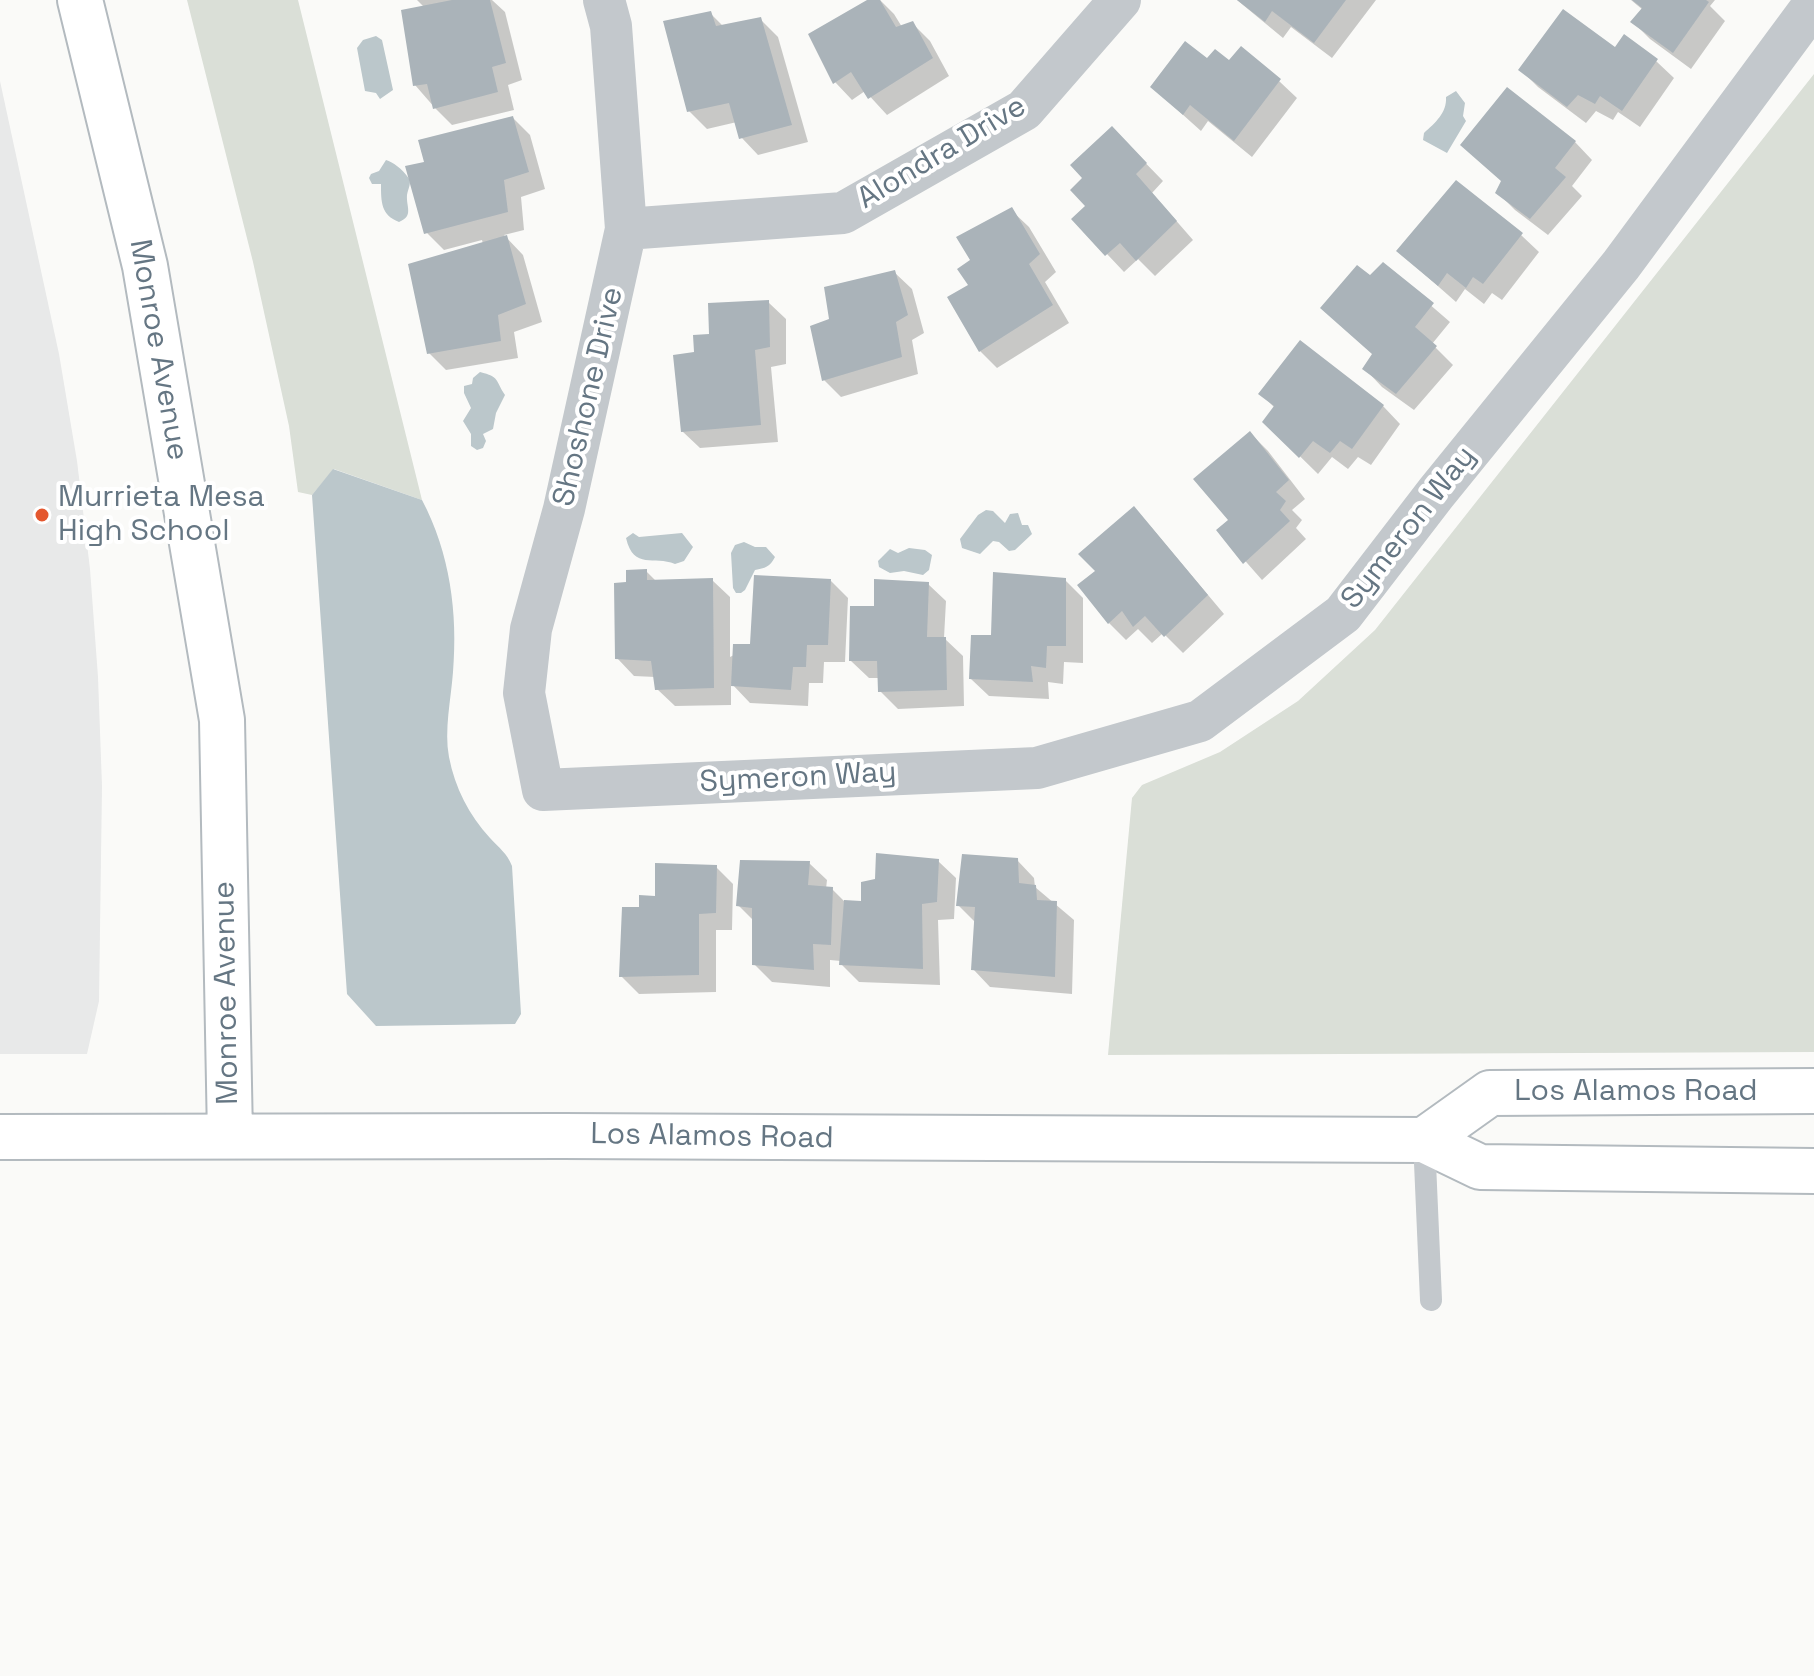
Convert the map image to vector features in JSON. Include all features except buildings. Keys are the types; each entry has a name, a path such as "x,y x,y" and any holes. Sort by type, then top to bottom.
{"main road":[{"name":"Monroe Avenue","path":"80,0 145,266 222,720 230,1136"},
{"name":"Los Alamos Road","path":"1424,1140 1490,1093 1814,1091"},
{"name":"Los Alamos Road","path":"0,1137 1424,1140 1480,1167 1814,1171"}],"street":[{"name":"Shoshone Drive","path":"543,790 524,693 531,629 564,509 626,229 611,26 604,0"},
{"name":"Alondra Drive","path":"626,229 843,213 1024,110 1120,0"},
{"name":"Symeron Way","path":"543,790 1037,768 1200,721 1343,614 1436,493 1621,265 1814,4"}],"lane":[{"path":"1424,1140 1431,1300"}],"shaded area":[{"path":"187,0 298,0 422,500 334,469 312,495 298,492 289,426 253,262"},
{"path":"376,36 382,40 393,90 380,99 376,93 365,91 357,48 363,40"},
{"path":"1814,74 1814,1052 1108,1055 1132,798 1142,785 1220,752 1298,701 1375,630"},
{"name":"Murrieta Mesa High School","path":"0,81 59,354 77,461 90,569 102,786 99,1001 87,1054 0,1054"},
{"path":"1456,91 1465,103 1463,116 1466,121 1447,153 1423,140 1424,133 1442,113 1446,97"},
{"path":"386,160 400,169 410,181 408,214 399,222 389,216 383,207 381,184 372,184 369,178 379,171"},
{"path":"480,372 494,378 505,395 496,413 493,429 483,434 486,441 483,448 477,450 471,446 471,434 463,421 471,408 464,386 472,384 473,378"},
{"path":"333,469 422,500 439,541 453,606 449,757 455,780 469,810 512,866 521,1014 515,1024 376,1026 347,994 312,495"},
{"path":"986,510 993,511 1005,523 1010,514 1018,513 1022,525 1028,525 1032,534 1015,550 1009,551 993,541 980,554 962,548 960,539 978,515"},
{"path":"633,533 639,537 682,533 693,547 684,561 675,564 646,560 634,555 630,548 626,538"},
{"path":"744,542 755,547 766,547 775,557 767,566 755,570 745,590 736,593 731,553 735,545"},
{"path":"909,548 925,550 932,555 929,570 923,575 904,571 890,573 879,567 878,561 890,549 898,553"}],"place":[{"name":"Murrieta Mesa High School","path":"42,515"}]}
